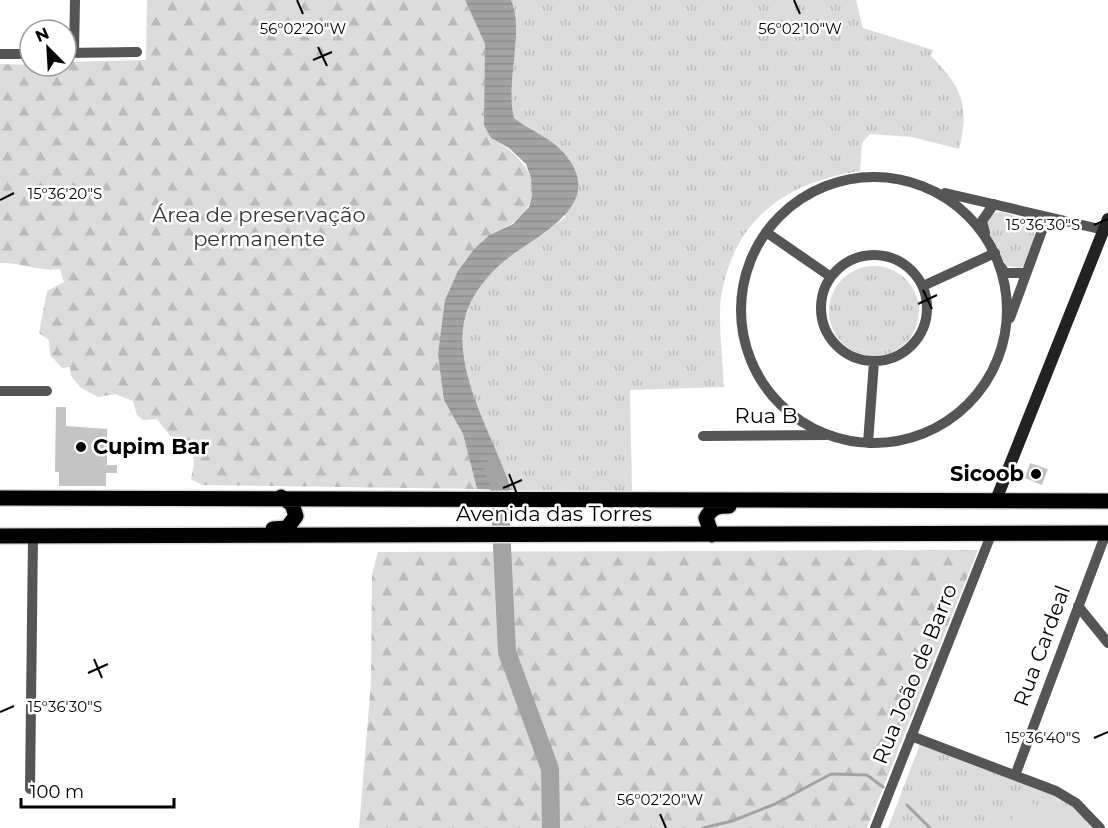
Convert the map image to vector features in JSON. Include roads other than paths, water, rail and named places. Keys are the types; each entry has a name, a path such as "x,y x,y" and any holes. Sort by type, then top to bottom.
{"main road":[{"path":"178,535 198,529 287,528 296,516 295,510 281,497"},
{"name":"Avenida das Torres","path":"0,498 1108,501"},
{"path":"712,535 706,518 716,506 816,507 846,501"},
{"name":"Avenida das Torres","path":"0,536 1107,533"}],"street":[{"path":"73,18 75,0"},
{"path":"78,53 137,52"},
{"path":"0,54 18,54"},
{"name":"Rua B","path":"703,436 828,435 868,443 916,436 939,426 977,395 991,375 1001,353 1007,329 1008,298 1001,267 986,236 955,203 936,191 896,178 875,177 833,183 796,202 766,232 754,253 745,276 741,301 741,325 746,349 756,372 769,392 786,410 806,424 828,435"},
{"path":"936,191 1047,216 1106,225 996,500"},
{"path":"986,236 982,221 994,204"},
{"path":"1007,329 1047,216"},
{"path":"766,232 831,277"},
{"path":"923,286 995,252"},
{"path":"868,255 885,256 901,262 914,272 923,286 927,303 926,321 919,337 899,355 874,362 858,359 843,352 831,342 823,327 820,312 821,296 838,268 853,259 868,255"},
{"path":"1001,267 1005,273 1026,273"},
{"path":"868,443 874,362"},
{"path":"0,391 47,391"},
{"name":"Rua Cardeal","path":"1016,773 1107,533"},
{"name":"Rua João de Barro","path":"875,828 991,535"},
{"path":"30,789 33,536"},
{"path":"1078,606 1108,643"},
{"path":"911,736 1016,773 1076,803 1100,828"}],"waterway":[{"path":"493,468 499,482 507,652 550,769 551,828"},
{"path":"703,828 732,821 775,804 831,774 867,775 883,787"},
{"path":"907,805 930,828"}],"place":[{"name":"Cupim Bar","path":"81,447"},
{"name":"Sicoob","path":"1036,474"}],"park label":[{"name":"Área de preservação permanente","path":"259,227"}]}
